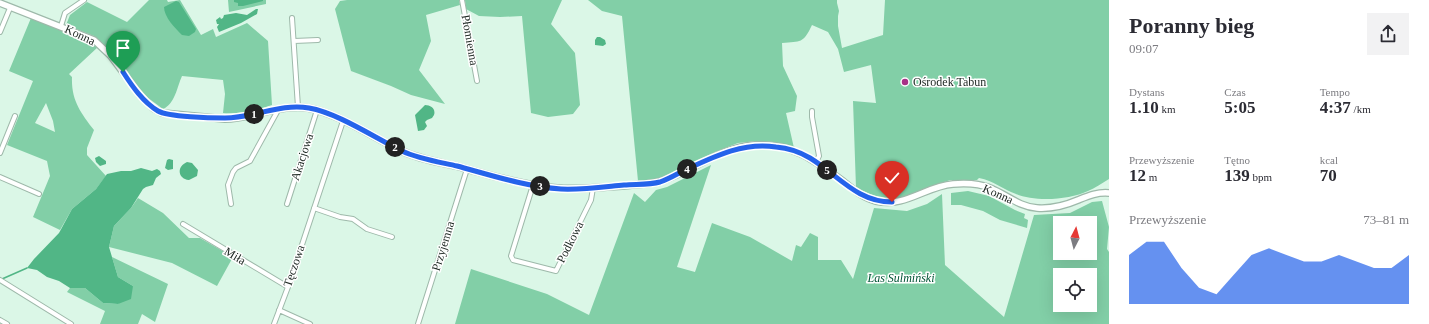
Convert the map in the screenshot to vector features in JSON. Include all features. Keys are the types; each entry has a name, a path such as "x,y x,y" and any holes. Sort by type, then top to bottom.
{"street":[{"path":"61,26 65,14 84,0"},
{"name":"Płomienna","path":"462,0 477,81"},
{"name":"Konna","path":"0,4 61,26 90,38 100,44 111,56 140,95 149,104 162,113 216,118 236,118 276,109 298,107 317,110 408,153 533,185 560,189 593,188 657,182 718,155 755,145 766,145 801,153 859,193 870,199 883,202 905,200 939,187 954,184 968,184 988,187 1023,205 1038,208 1057,207 1094,194 1109,194"},
{"path":"0,32 10,8"},
{"path":"292,18 298,107"},
{"path":"294,41 318,40"},
{"path":"231,204 228,185 232,172 236,168 250,161 277,112 276,109"},
{"name":"Akacjowa","path":"287,204 317,110"},
{"path":"812,111 819,156 816,162"},
{"path":"0,153 15,116"},
{"name":"Tęczowa","path":"274,324 288,287 343,121"},
{"name":"Przyjemna","path":"418,324 467,169"},
{"path":"0,178 39,194"},
{"name":"Podkowa","path":"533,185 510,256 513,260 556,270 591,200 593,188"},
{"path":"314,208 340,217 353,219 367,229 392,237"},
{"name":"Miła","path":"183,224 288,287"},
{"path":"0,280 71,324"},
{"path":"279,310 310,324"},
{"path":"0,320 7,324"}],"green space":[{"path":"149,0 167,0 168,2 180,0 201,35 213,29 216,37 247,23 268,41 272,105 248,112 223,113 225,94 223,80 182,76 173,99 167,107 163,109 144,95 115,56 94,36 66,25 70,15 87,2 127,22"},
{"path":"228,0 266,0 266,4 229,12"},
{"path":"459,0 460,5 426,15 431,41 419,70 445,104 411,95 351,71 335,9 340,1"},
{"path":"465,0 562,0 551,24 575,53 580,105 573,114 548,117 531,113 522,16 479,16 466,9"},
{"path":"588,0 837,0 839,11 838,26 842,48 883,35 885,0 1109,0 1109,179 1080,194 1052,199 1024,197 979,178 977,180 950,180 901,198 878,197 856,188 853,101 876,103 871,65 844,72 838,49 828,32 812,25 804,39 782,43 783,66 797,96 795,111 786,113 794,148 773,142 757,141 738,143 715,152 663,178 638,181 622,16 602,11"},
{"path":"31,18 91,41 98,47 69,74 72,77 73,93 78,106 94,130 87,148 87,155 106,176 96,189 72,209 60,230 33,217 50,176 47,161 7,145 33,81 9,71","holes":["46,103 53,121 55,132 35,123"]},
{"name":"Las Sulmiński","path":"711,165 677,267 695,272 712,223 750,237 792,261 796,245 801,247 810,233 818,237 818,260 841,260 853,279 874,208 907,211 927,204 942,194 945,265 1004,317 1034,215 1070,213 1092,202 1102,201 1109,227 1107,249 1109,252 1109,324 455,324 471,269 547,294 589,315 634,193 645,202 656,190 667,187"},
{"path":"968,191 989,196 1025,214 1024,218 1028,220 1027,228 1000,220 983,211 961,205 951,205 951,193"},
{"path":"138,198 163,213 189,238 200,238 233,257 217,286 172,263 109,247 114,226"},
{"path":"112,257 168,284 155,322 142,314 138,324 100,324 105,311 67,292 70,288 85,288 103,303 118,304 133,286 118,277"}],"shaded area":[{"path":"234,0 263,1 238,6 238,3 234,2"},
{"path":"176,1 179,2 196,29 195,32 189,36 182,35 176,29 164,11 164,7"},
{"path":"258,9 257,14 241,23 219,32 217,27 219,24 217,24 216,20 220,17 221,19 224,15 236,13 247,15"},
{"path":"597,37 605,40 606,44 603,46 595,45 595,40"},
{"path":"425,105 432,108 434,115 425,122 427,126 424,130 418,131 415,115"},
{"path":"99,156 106,161 106,164 100,166 96,162 95,158"},
{"path":"167,160 173,160 173,169 168,170 165,168"},
{"path":"187,162 192,163 198,170 197,176 189,180 182,177 180,172 183,164"},
{"path":"141,168 152,171 157,169 161,174 156,178 153,185 143,189 131,208 114,226 109,247 118,277 133,286 131,299 118,304 103,303 85,288 70,288 59,281 47,277 37,270 27,268 59,233 72,209 96,189 107,174 121,171 131,171"}],"waterway":[{"path":"2,279 27,268"}],"place":[{"name":"Ośrodek Tabun","path":"905,82"}],"route":[{"path":"123,72 140,95 149,104 162,113 216,118 236,118 282,108 311,108 343,121 402,151 504,178 551,188 593,188 657,182 718,155 748,146 766,145 801,153 809,157 865,197 877,201 892,202"}]}
